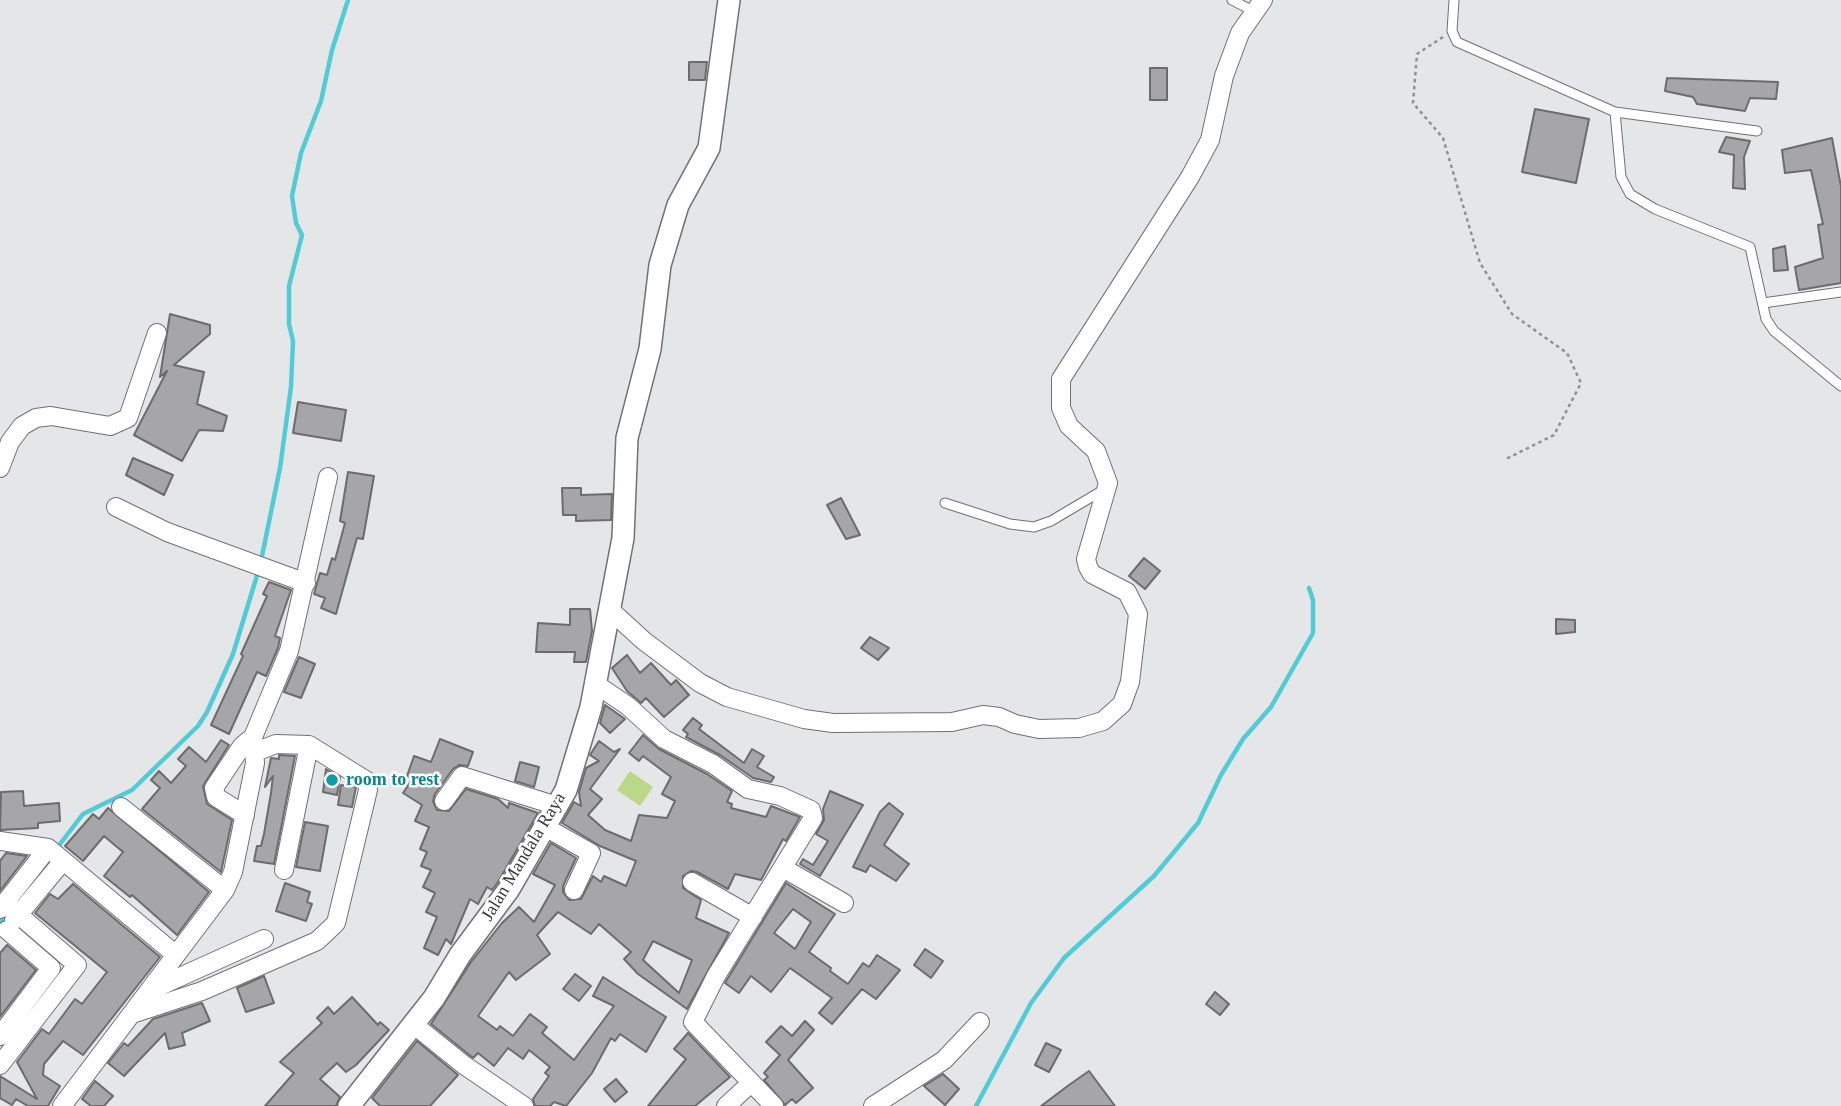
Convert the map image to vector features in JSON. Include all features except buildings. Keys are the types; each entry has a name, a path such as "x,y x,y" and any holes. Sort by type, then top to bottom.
{"street":[{"name":"Jalan Mandala Raya","path":"349,1106 413,1024 509,889 566,790 582,739 623,538 628,438 648,363 653,304 668,231 698,165 709,148 713,132 716,79 729,0"},
{"path":"609,609 644,641 700,683 727,697 804,719 833,723 952,722 983,715 1039,729 1079,728 1103,721 1122,704 1130,682 1138,614 1134,600 1127,592 1092,574 1086,559 1105,496 1105,468 1096,451 1069,426 1061,408 1061,379 1140,260 1210,140 1224,76 1240,33 1258,6"},
{"path":"0,468 10,442 22,426 36,418 51,416 110,426 128,418 157,333"},
{"path":"62,1106 225,890 239,851 254,745 289,651 328,477"},
{"path":"116,507 167,532 306,583"},
{"path":"594,683 628,706 664,739 713,764 748,789 780,796 811,810 813,818 716,976 693,1023 774,1106"},
{"path":"284,870 309,745"},
{"path":"132,1014 202,991 317,941 336,923 368,790 362,775 309,745 242,746 214,788 216,797 244,815"},
{"path":"444,801 462,776 557,806"},
{"path":"121,807 225,890"},
{"path":"545,827 591,853 574,890"},
{"path":"0,841 48,848 176,955"},
{"path":"0,1036 51,968 4,934 8,908 48,848"},
{"path":"8,908 63,861"},
{"path":"783,868 844,904"},
{"path":"692,882 753,916"},
{"path":"0,1065 77,965 8,908"},
{"path":"148,992 264,939"},
{"path":"873,1106 944,1060 980,1022"},
{"path":"413,1024 464,1065 524,1106"},
{"path":"726,1106 751,1083"}],"lane":[{"path":"1232,0 1258,6"},
{"path":"1454,0 1451,32 1457,42 1615,112 1757,131"},
{"path":"1615,112 1621,177 1630,194 1655,209 1750,247 1766,319 1774,331 1841,386"},
{"path":"1763,303 1841,292"},
{"path":"945,503 1010,524 1034,527 1051,521 1080,502 1105,496"},
{"path":"1080,502 1105,496"}],"path":[{"path":"1451,32 1417,54 1413,103 1443,138 1480,263 1512,314 1567,353 1581,383 1554,435 1506,459"}],"green space":[{"path":"630,771 653,787 640,806 617,790"}],"waterway":[{"path":"261,561 280,468 291,387 293,341 289,324 289,286 302,235 296,223 292,196 301,153 321,101 332,50 348,0"},
{"path":"57,848 83,814 132,790 198,726 233,654 259,569"},
{"path":"976,1106 1031,1003 1064,958 1154,876 1198,823 1221,775 1243,739 1271,707 1313,633 1313,600 1309,588"},
{"path":"0,922 9,911"}],"place":[{"name":"room to rest","path":"332,780"}]}
